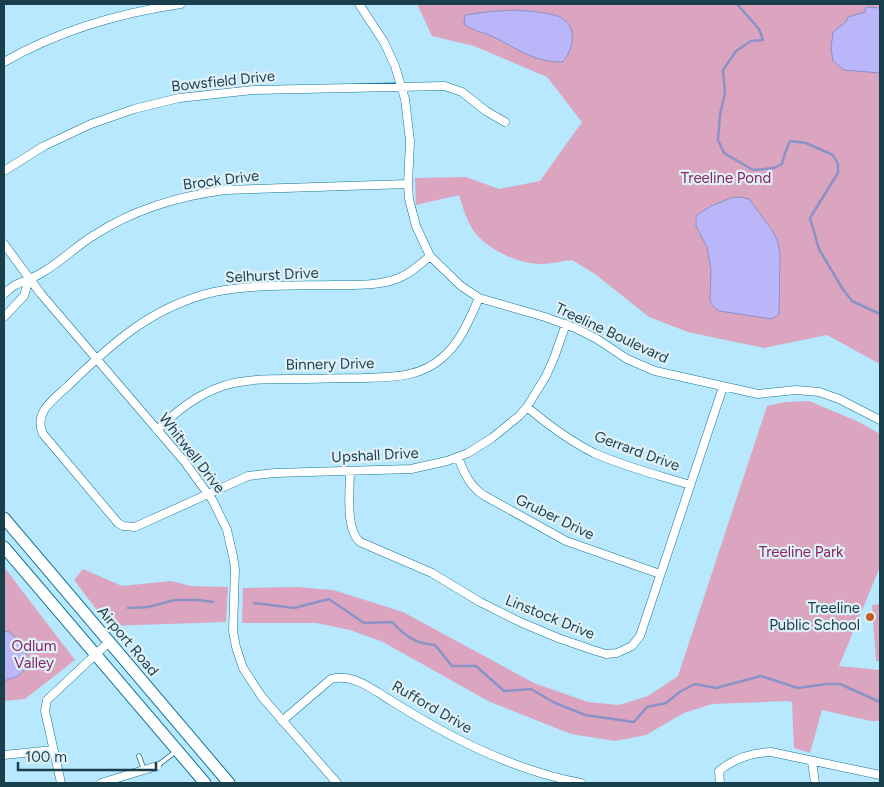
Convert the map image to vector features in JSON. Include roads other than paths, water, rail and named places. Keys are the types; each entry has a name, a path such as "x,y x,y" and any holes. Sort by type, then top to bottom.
{"main road":[{"name":"Airport Road","path":"4,518 229,783"},
{"path":"4,547 205,783"}],"street":[{"path":"4,62 34,46 73,30 124,15 181,4"},
{"name":"Treeline Boulevard","path":"359,4 384,42 395,66 405,99 410,133 408,184 413,218 430,256 456,282 479,298 545,316 566,324 597,339 627,359 646,368 665,374 758,394 796,390 819,392 839,399 880,420"},
{"name":"Bowsfield Drive","path":"4,171 29,154 77,130 134,109 179,98 253,90 436,85 454,88 505,122"},
{"name":"Brock Drive","path":"4,294 12,285 43,272 85,241 122,219 142,210 186,197 211,192 246,189 408,184"},
{"name":"Whitwell Drive","path":"4,244 29,279 157,430 208,494 220,514 234,556 232,621 238,656 252,684 337,783"},
{"name":"Selhurst Drive","path":"208,494 135,528 123,526 114,518 43,434 39,424 42,411 96,358 128,332 151,317 186,300 244,288 378,283 406,275 430,256"},
{"path":"4,317 24,296 29,279"},
{"name":"Binnery Drive","path":"157,430 192,400 206,392 231,384 255,380 391,377 404,376 424,370 442,358 456,344 462,336 479,298"},
{"name":"Upshall Drive","path":"208,494 240,479 256,475 411,469 434,465 458,457 492,438 527,407 546,376 566,324"},
{"name":"Linstock Drive","path":"350,471 351,524 356,538 360,542 432,573 480,602 520,622 593,650 606,654 617,653 636,642 723,387"},
{"name":"Gerrard Drive","path":"527,407 562,434 594,452 618,463 690,485"},
{"name":"Gruber Drive","path":"458,457 469,482 477,491 485,496 566,541 660,574"},
{"path":"61,783 45,711 47,700 109,642"},
{"name":"Rufford Drive","path":"282,721 331,679 340,676 347,677 375,690 430,725 471,746 534,770 581,783"},
{"path":"4,755 53,750"},
{"path":"720,783 719,771 730,761 761,752 771,752 880,775"},
{"path":"812,761 815,783"},
{"path":"101,783 157,766"}],"lane":[{"path":"157,766 177,751"},
{"path":"139,756 144,770"}],"waterway":[{"path":"737,4 759,29 763,40 751,41 736,51 723,70 725,93 720,114 718,140 724,153 753,170 774,168 782,164 790,141 806,143 833,155 838,164 838,173 810,218 819,249 852,301 880,314"},
{"path":"254,603 294,608 329,599 364,623 392,622 411,638 422,643 435,645 452,666 476,666 504,691 531,689 553,702 585,715 634,722 647,707 666,703 681,691 695,684 716,688 761,676 798,688 840,684 880,702"},
{"path":"128,608 148,607 175,600 213,602"}],"place":[{"name":"Treeline Public School","path":"870,617"}],"park label":[{"name":"Treeline Pond","path":"726,178"},
{"name":"Treeline Park","path":"801,552"},
{"name":"Odlum Valley","path":"34,654"}]}
